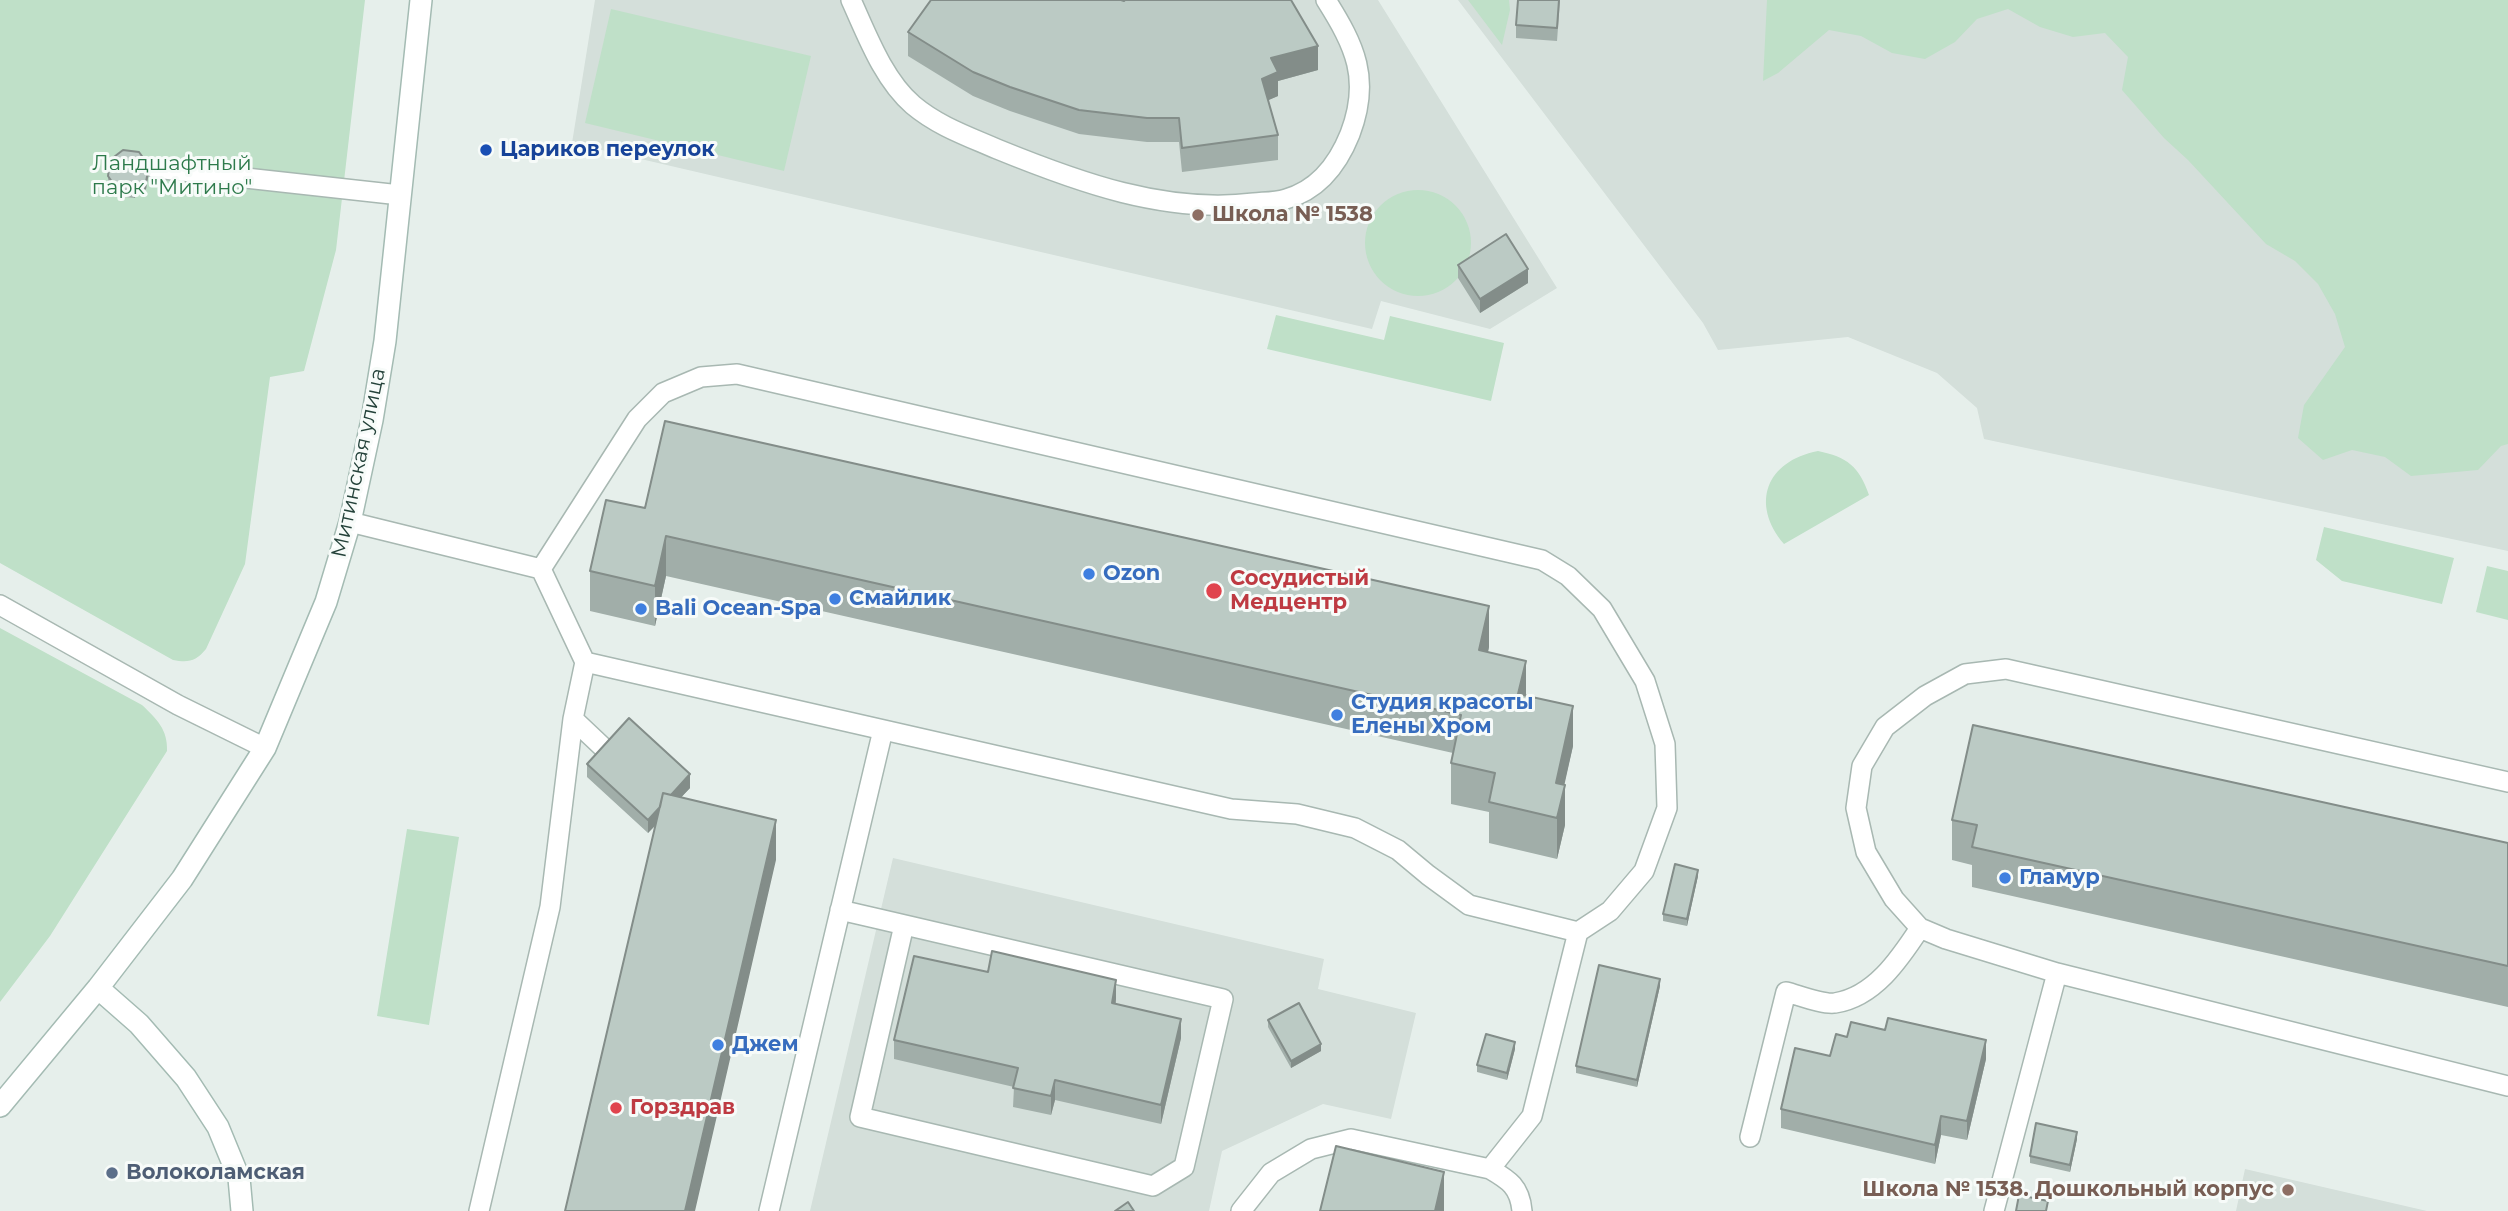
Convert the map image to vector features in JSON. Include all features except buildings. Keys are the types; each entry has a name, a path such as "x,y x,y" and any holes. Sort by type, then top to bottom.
{"main road":[{"name":"Митинская улица","path":"0,1106 98,988 182,879 265,748 326,602 350,522 372,420 385,341 421,0"},
{"path":"98,988 139,1024 186,1078 218,1128 239,1178 242,1211"}],"lane":[{"path":"851,0 887,74 911,103 944,126 1066,177 1159,201 1231,206 1286,199 1321,181 1342,154 1357,115 1360,76 1348,36 1326,0"},
{"path":"155,168 400,195"},
{"path":"541,569 637,419 663,393 701,377 737,374 1542,561 1568,576 1602,609 1644,681 1665,744 1667,808 1644,871 1610,911 1578,932 1532,1116 1490,1169"},
{"path":"350,522 541,569"},
{"path":"479,1211 550,907 573,719 585,662 541,569"},
{"path":"0,606 178,705 265,748"},
{"path":"585,662 1231,809 1297,814 1355,828 1398,850 1469,905 1578,932"},
{"path":"2508,782 2006,669 1965,674 1925,696 1885,727 1862,766 1856,808 1866,852 1894,899 1920,929 2057,972 2508,1086"},
{"path":"573,719 609,753"},
{"path":"769,1211 883,730"},
{"path":"840,910 1223,999 1184,1167 1153,1186 860,1117 904,925"},
{"path":"1750,1137 1786,992 1833,1004 1867,991 1899,959 1920,929"},
{"path":"1994,1211 2057,972"},
{"path":"1241,1211 1271,1173 1311,1149 1352,1139 1490,1169 1511,1182 1521,1201 1522,1211"}],"shaded area":[{"name":"Школа № 1538","path":"595,0 1378,0 1557,288 1490,329 1381,301 1372,329 572,143"},
{"path":"1458,0 2508,0 2508,551 1984,439 1977,408 1937,373 1848,337 1718,350 1703,323"},
{"path":"893,858 1324,959 1318,989 1416,1013 1391,1119 1323,1104 1222,1151 1209,1211 810,1211"},
{"name":"Школа № 1538. Дошкольный корпус","path":"2245,1169 2427,1211 2236,1211"}],"green space":[{"name":"Ландшафтный парк \"Митино\"","path":"0,0 365,0 336,250 304,371 270,377 245,564 206,649 192,660 173,660 0,563"},
{"path":"1468,0 1509,0 1510,10 1502,45"},
{"path":"1767,0 2508,0 2508,444 2501,446 2478,470 2411,476 2385,457 2352,450 2323,460 2298,438 2304,405 2345,347 2335,314 2318,284 2295,261 2266,244 2164,138 2122,90 2128,57 2105,33 2073,37 2040,27 2008,9 1977,19 1955,42 1925,59 1892,53 1861,36 1829,30 1778,73 1763,81"},
{"path":"611,9 811,56 784,171 585,123"},
{"path":"1418,190 1438,194 1456,205 1467,223 1471,243 1467,263 1456,281 1438,292 1418,296 1398,292 1380,281 1369,263 1365,243 1369,223 1380,205 1398,194"},
{"path":"1276,315 1384,340 1390,316 1504,343 1491,401 1267,349"},
{"path":"1818,451 1837,456 1851,464 1861,477 1869,495 1784,544 1768,514 1766,500 1769,486 1775,474 1786,464 1800,456"},
{"path":"2324,527 2454,558 2442,604 2342,581 2316,560"},
{"path":"2487,566 2508,571 2508,620 2476,612"},
{"path":"0,628 142,705 160,725 166,737 167,751 50,936 0,1002"},
{"path":"407,829 459,837 429,1025 377,1016"}],"place":[{"name":"Цариков переулок","path":"486,150"},
{"name":"Школа № 1538","path":"1198,215"},
{"name":"Ozon","path":"1089,574"},
{"name":"Сосудистый Медцентр","path":"1214,591"},
{"name":"Смайлик","path":"835,599"},
{"name":"Bali Ocean-Spa","path":"641,609"},
{"name":"Студия красоты Елены Хром","path":"1337,715"},
{"name":"Гламур","path":"2005,878"},
{"name":"Джем","path":"718,1045"},
{"name":"Горздрав","path":"616,1108"},
{"name":"Волоколамская","path":"112,1173"},
{"name":"Школа № 1538. Дошкольный корпус","path":"2288,1190"}]}
